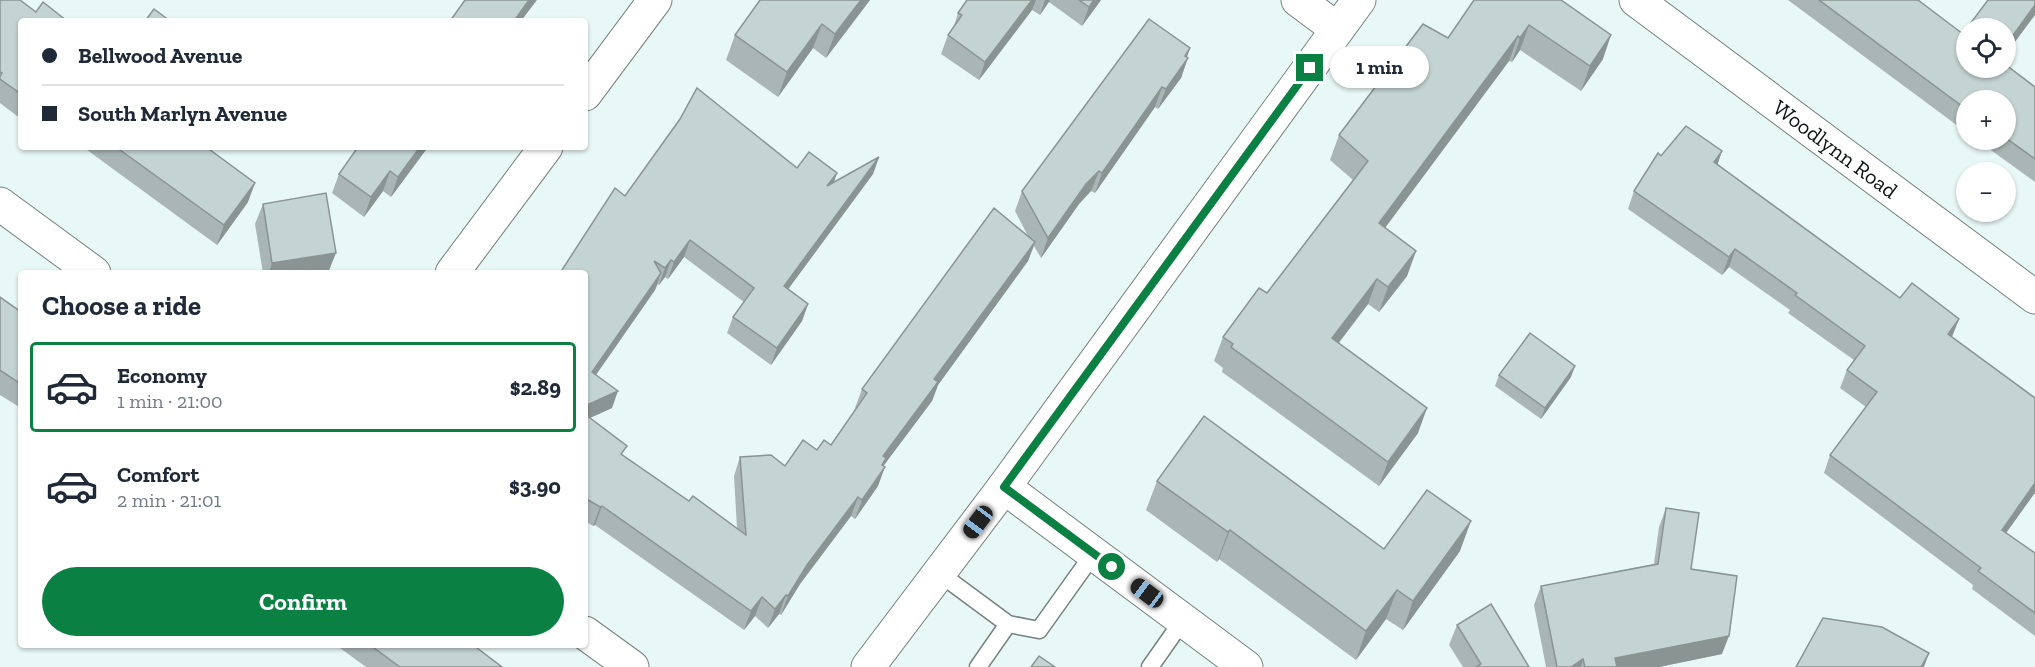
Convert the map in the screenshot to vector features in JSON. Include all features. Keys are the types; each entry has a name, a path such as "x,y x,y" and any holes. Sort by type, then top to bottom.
{"street":[{"path":"588,90 655,0"},
{"path":"1298,0 1337,29"},
{"path":"868,667 1004,487 1359,0"},
{"name":"Woodlynn Road","path":"1636,0 2035,297"},
{"path":"454,270 544,150"},
{"path":"0,204 90,270"},
{"path":"1004,487 1246,667"},
{"path":"588,635 632,667"}],"lane":[{"path":"939,573 1008,624 1039,630 1094,554"},
{"path":"1150,667 1183,620"},
{"path":"978,667 1008,624"}],"building":[{"path":"0,0 20,0 36,12 43,2 63,18 18,18 18,92 0,79 2,73 0,72"},
{"path":"465,0 529,0 516,18 452,18"},
{"path":"760,0 861,0 835,34 822,24 787,72 735,35"},
{"path":"967,0 1032,0 985,62 948,35 962,15 958,13"},
{"path":"1079,0 1094,0 1089,7"},
{"path":"1474,0 1561,0 1611,35 1590,66 1529,25 1520,38 1518,36 1379,223 1416,251 1388,287 1377,279 1332,338 1427,408 1388,462 1231,347 1233,344 1223,337 1259,288 1267,293 1368,161 1339,135 1423,24 1448,38"},
{"path":"1819,0 1918,0 1956,29 1956,78 2016,78 2016,73 2035,87 2035,159 2016,145 2016,90 1956,90 1956,102"},
{"path":"1988,0 2035,0 2035,5 2016,31 2016,18 1974,18"},
{"path":"154,9 166,18 147,18"},
{"path":"1149,19 1190,48 1185,56 1188,58 1166,89 1162,87 1102,173 1099,171 1086,184 1048,238 1022,191"},
{"path":"697,88 797,168 809,152 837,173 827,186 879,157 784,286 808,304 777,348 733,317 754,288 690,240 674,262 671,260 665,268 654,261 661,273 592,372 618,391 588,405 588,270 562,270 615,188 625,196 680,119"},
{"path":"1686,126 1722,151 1714,162 1900,298 1912,283 1959,319 1948,334 2035,398 2035,483 2002,530 2035,553 2035,613 1978,571 1981,568 1830,455 1877,392 1847,370 1865,346 1795,295 1797,293 1735,249 1729,257 1634,191 1658,153 1661,156"},
{"path":"120,150 210,150 255,183 224,225"},
{"path":"356,150 418,150 398,177 390,171 371,197 339,174"},
{"path":"326,193 336,253 272,263 263,204"},
{"path":"994,208 1035,242 934,379 938,382 883,456 886,458 882,465 885,467 862,500 858,497 807,565 788,596 786,595 775,609 762,597 751,611 602,506 588,500 588,417 627,446 621,454 689,501 693,496 746,535 740,457 771,455 785,466 803,440 817,450 824,440 831,445 867,393 862,389"},
{"path":"0,297 18,310 18,382 0,370"},
{"path":"1530,333 1575,366 1545,408 1499,375"},
{"path":"1204,416 1384,549 1427,490 1471,521 1413,601 1397,590 1366,631 1230,530 1228,532 1157,481"},
{"path":"1666,508 1699,513 1691,569 1737,576 1729,636 1615,658 1617,667 1585,667 1583,659 1571,667 1557,667 1541,586 1658,564"},
{"path":"1491,604 1529,667 1476,667 1481,664 1457,625"},
{"path":"1823,618 1882,627 1929,653 1921,667 1796,667"},
{"path":"374,648 477,648 502,667 400,667"},
{"path":"1039,656 1055,667 1031,667"}],"route":[{"path":"1112,567 1004,487 1310,68"}]}
